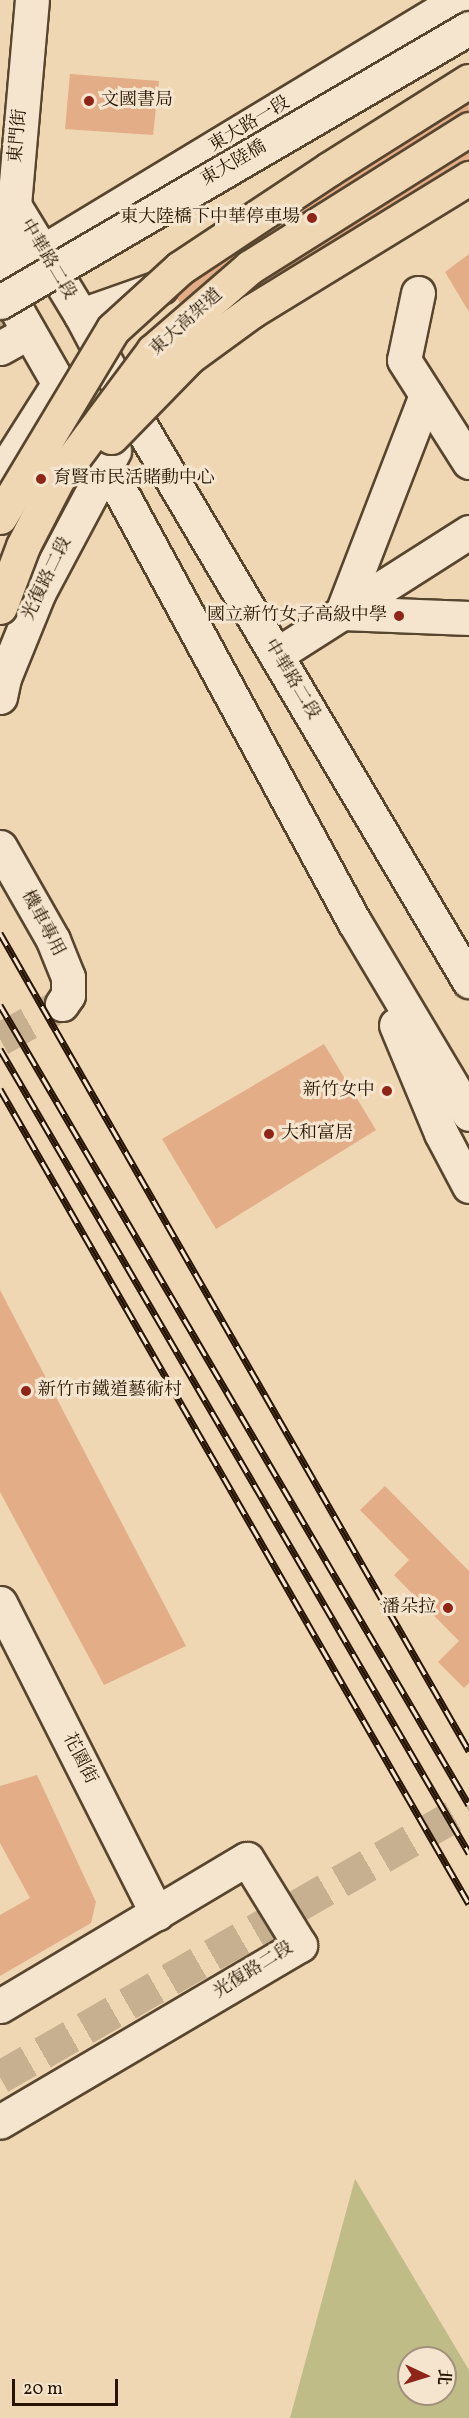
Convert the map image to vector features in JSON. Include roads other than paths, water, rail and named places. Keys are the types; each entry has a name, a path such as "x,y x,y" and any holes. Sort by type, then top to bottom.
{"main road":[{"path":"0,517 113,329 180,268 329,169 469,81"},
{"name":"東大高架道","path":"0,607 23,546 57,480 153,351 250,267 469,129"},
{"path":"0,627 73,497 112,436 189,357 252,311 469,178"}],"street":[{"name":"東門街","path":"0,270 7,202 14,48 32,0"},
{"name":"東大路一段","path":"0,279 42,250 458,0"},
{"name":"東大陸橋","path":"16,317 469,28"},
{"path":"106,465 134,415 211,351 469,195"},
{"name":"中華路二段","path":"7,202 42,250 81,315 134,415 469,981"},
{"path":"0,348 16,317 42,250"},
{"path":"0,279 16,317 59,383 106,465 355,923 469,1114"},
{"path":"418,293 404,360 469,462"},
{"path":"81,315 176,297 142,338 134,415"},
{"path":"0,476 59,383"},
{"path":"342,613 426,395"},
{"name":"光復路二段","path":"0,697 4,678 39,592 106,465"},
{"path":"276,655 469,532"},
{"path":"342,613 469,618"},
{"name":"機車專用","path":"0,847 53,940 68,977 68,995 62,1004"},
{"path":"355,923 441,1133 469,1186"},
{"name":"花園街","path":"0,1603 157,1914"},
{"name":"光復路二段","path":"0,2006 157,1914 218,1874 248,1859 300,1945 0,2122"}],"tunnel":[{"path":"0,328 20,316"},
{"path":"0,1039 62,1004"},
{"path":"0,2077 469,1807"}],"railway":[{"path":"0,933 469,1751"},
{"path":"0,1005 469,1805"},
{"path":"0,1049 469,1853"},
{"path":"0,1089 469,1904"}],"place":[{"name":"文國書局","path":"89,101"},
{"name":"東大陸橋下中華停車場","path":"312,218"},
{"name":"育賢市民活賭動中心","path":"41,479"},
{"name":"國立新竹女子高級中學","path":"399,616"},
{"name":"新竹女中","path":"387,1091"},
{"name":"大和富居","path":"269,1134"},
{"name":"新竹市鐵道藝術村","path":"26,1391"},
{"name":"潘朵拉","path":"448,1608"}]}
